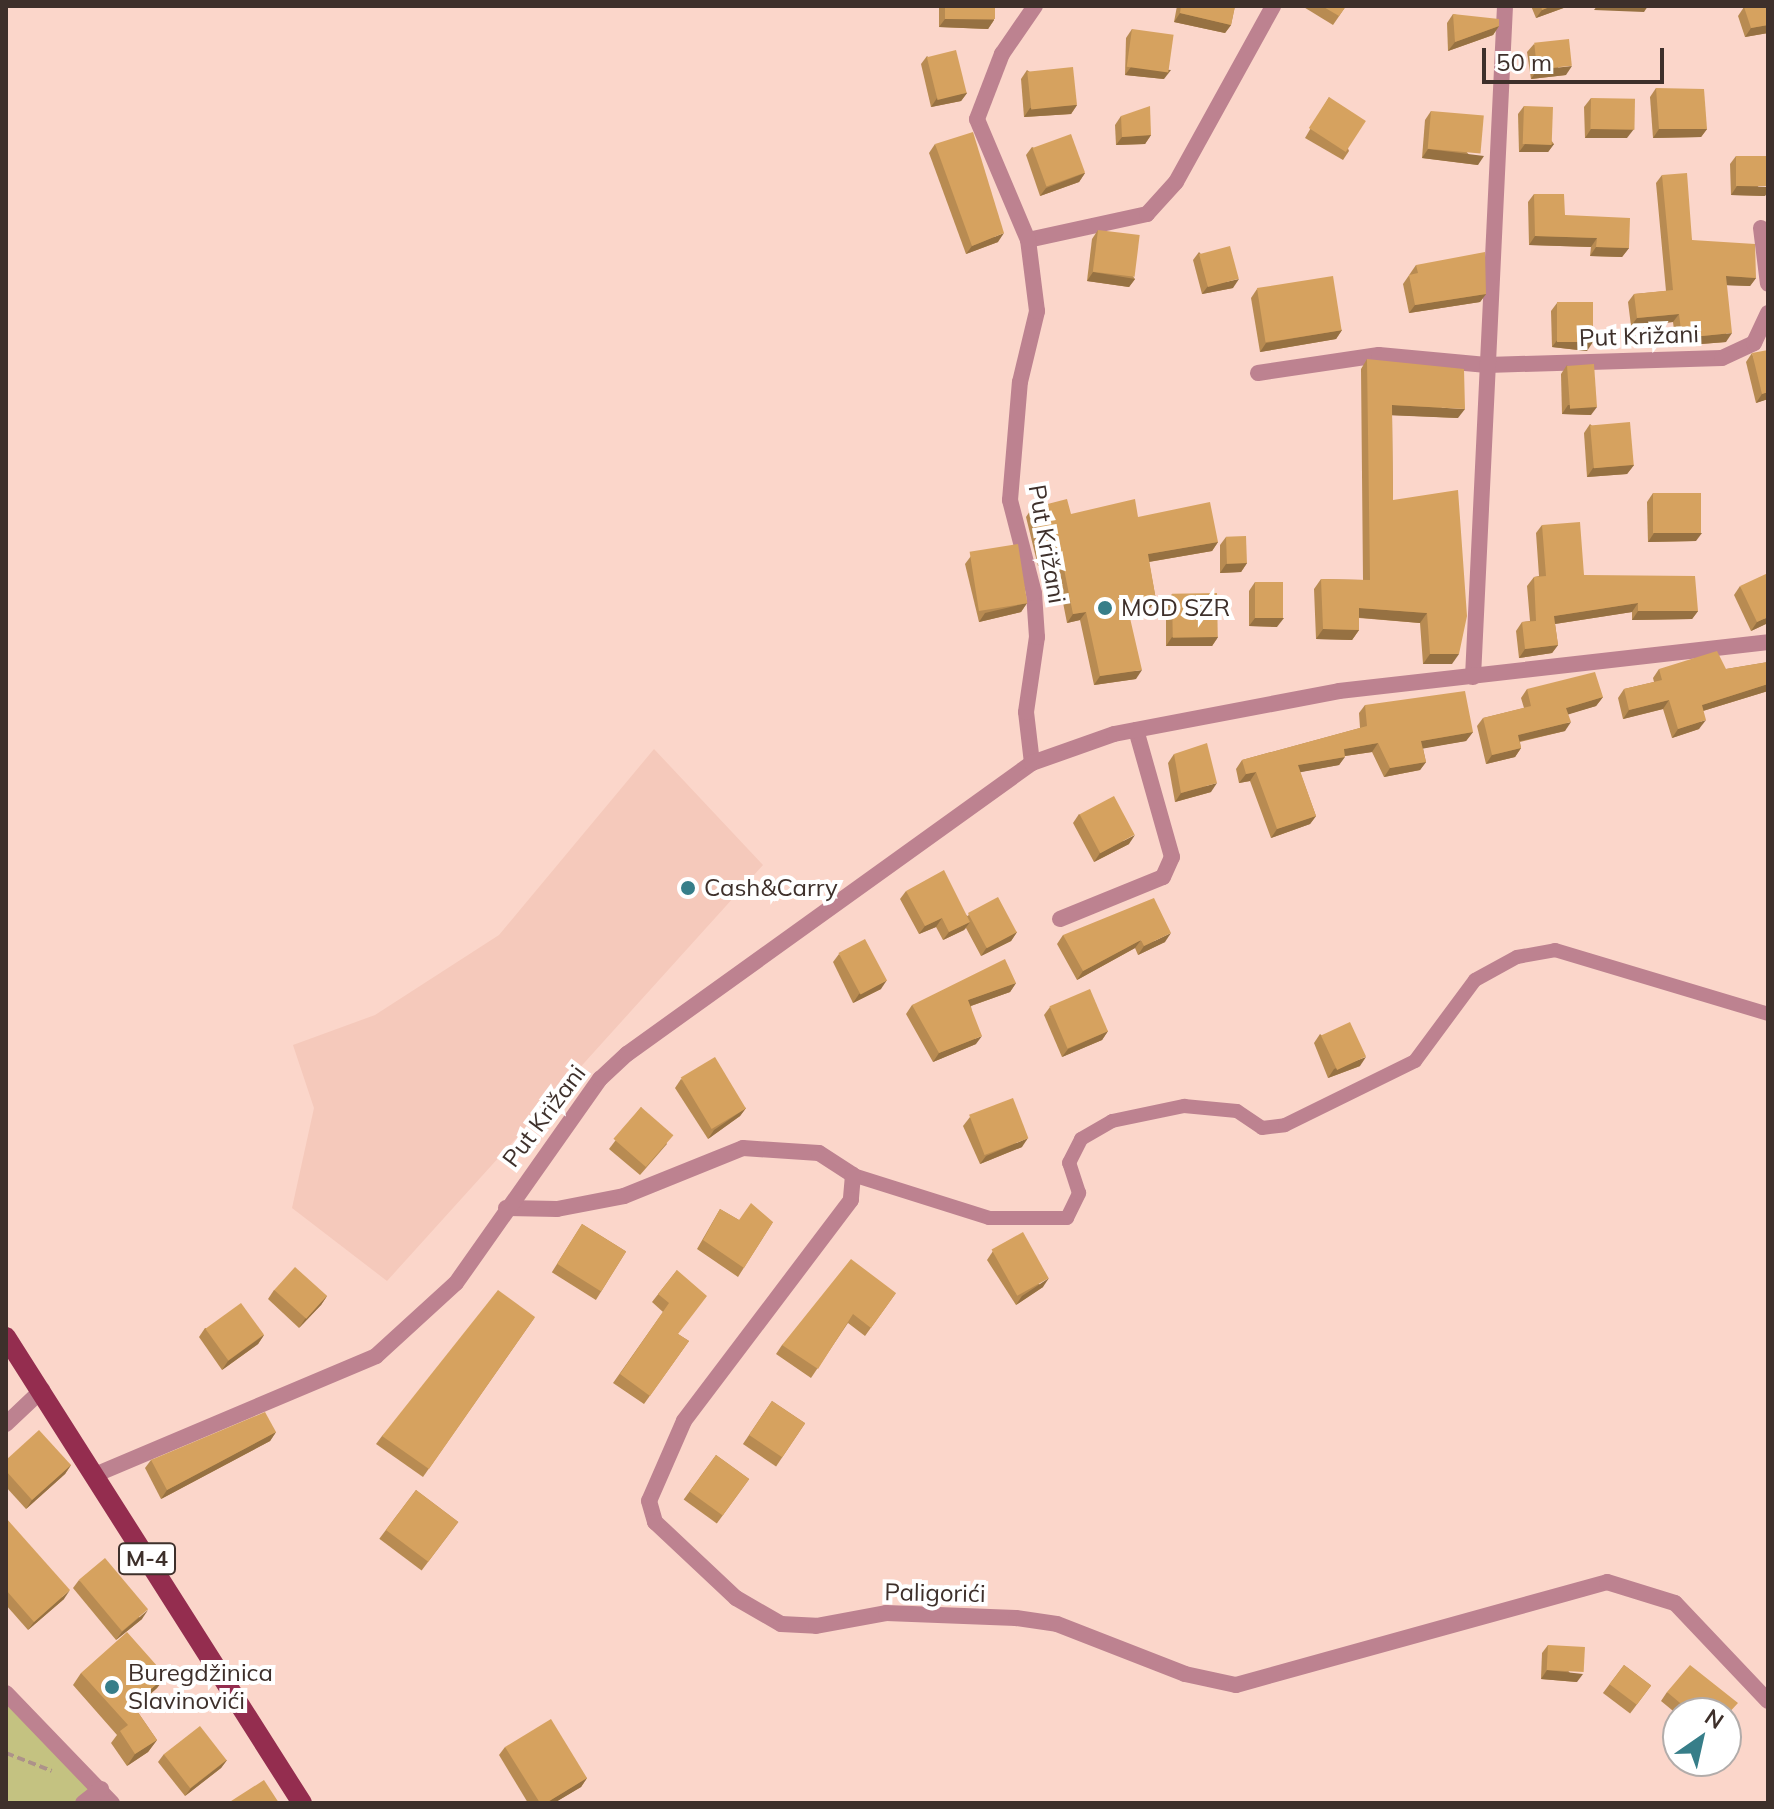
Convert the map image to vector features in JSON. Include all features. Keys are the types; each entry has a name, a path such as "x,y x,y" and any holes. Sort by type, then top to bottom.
{"main road":[{"name":"M-4","path":"6,1337 97,1474 302,1803"}],"street":[{"name":"Put Križani","path":"1032,763 1026,712 1037,637 1034,593 1010,500 1020,382 1037,311 1028,240 977,119 1002,54 1034,6"},
{"path":"1028,240 1147,214 1176,182 1273,6"},
{"path":"1473,677 1505,6"},
{"path":"1761,228 1768,284"},
{"name":"Put Križani","path":"1258,373 1379,355 1487,365 1722,358 1754,343 1768,313"},
{"name":"Put Križani","path":"97,1474 376,1356 456,1283 506,1208 600,1079 627,1054 1032,763 1136,730 1339,691 1768,642"},
{"path":"1060,919 1163,877 1172,857 1136,730"},
{"path":"506,1208 557,1209 624,1196 743,1148 819,1153 853,1175"},
{"name":"Paligorići","path":"853,1175 851,1200 684,1421 649,1501 655,1522 736,1598 793,1625 886,1613 1057,1624 1185,1674 1236,1685 1607,1582 1675,1603 1768,1701"},
{"path":"6,1424 42,1390"},
{"path":"6,1693 112,1803"},
{"path":"83,1803 101,1789"}],"lane":[{"path":"853,1175 989,1218 1067,1218 1079,1193 1069,1163 1081,1139 1112,1121 1184,1106 1237,1111 1262,1128 1285,1125 1415,1061 1475,980 1517,957 1555,950 1768,1014"}],"shaded area":[{"path":"654,749 763,865 387,1281 292,1208 314,1108 293,1045 375,1015 499,935"},
{"path":"6,1693 101,1789 83,1803 6,1803"}],"building":[{"path":"945,6 995,6 995,19 945,19"},
{"path":"1181,6 1235,6 1231,25 1180,13"},
{"path":"1322,6 1346,6 1339,16"},
{"path":"1768,6 1768,25 1751,28 1744,7"},
{"path":"1453,14 1499,19 1499,26 1455,42"},
{"path":"1132,29 1174,35 1168,72 1127,67"},
{"path":"1569,39 1572,66 1537,70 1534,43"},
{"path":"956,50 967,93 938,100 927,57"},
{"path":"1073,67 1077,105 1031,110 1027,72"},
{"path":"1656,88 1704,89 1707,129 1659,129"},
{"path":"1329,97 1366,121 1346,152 1309,128"},
{"path":"1591,98 1635,99 1634,130 1590,129"},
{"path":"1150,106 1151,135 1122,137 1121,116"},
{"path":"1524,106 1553,107 1552,145 1523,144"},
{"path":"1431,111 1484,116 1480,153 1428,149"},
{"path":"973,132 1004,233 972,246 935,144"},
{"path":"1071,134 1085,173 1046,187 1032,148"},
{"path":"1736,156 1768,156 1768,186 1736,186"},
{"path":"1687,173 1692,240 1755,244 1756,278 1726,276 1732,333 1682,338 1679,314 1637,318 1634,294 1673,290 1662,175"},
{"path":"1534,194 1564,194 1565,215 1630,218 1629,248 1596,247 1597,238 1535,236"},
{"path":"1098,230 1140,235 1135,277 1093,272"},
{"path":"1230,246 1239,279 1208,287 1199,254"},
{"path":"1485,252 1486,294 1415,305 1409,275 1418,273 1416,265"},
{"path":"1333,276 1342,330 1266,342 1257,288"},
{"path":"1557,302 1593,302 1593,342 1557,342"},
{"path":"1768,350 1768,392 1762,394 1752,353"},
{"path":"1367,359 1464,369 1465,409 1392,405 1393,500 1458,490 1467,616 1459,654 1430,654 1427,613 1359,608 1359,630 1323,629 1321,579 1370,580"},
{"path":"1594,364 1597,407 1570,409 1567,366"},
{"path":"1630,422 1634,465 1594,468 1590,425"},
{"path":"1653,493 1701,493 1701,533 1653,533"},
{"path":"1067,499 1071,514 1135,499 1138,517 1210,502 1218,542 1148,554 1156,600 1127,605 1142,670 1100,676 1086,612 1073,614 1061,554 1044,557 1032,508"},
{"path":"1580,522 1584,575 1695,576 1698,611 1638,611 1638,603 1554,616 1558,645 1525,649 1522,622 1536,621 1534,577 1546,576 1542,525"},
{"path":"1246,536 1247,563 1227,564 1226,537"},
{"path":"1018,544 1027,603 979,611 970,552"},
{"path":"1768,573 1768,617 1757,622 1740,586"},
{"path":"1255,582 1283,582 1283,618 1255,618"},
{"path":"1217,593 1218,637 1173,638 1172,594"},
{"path":"1717,651 1726,669 1768,662 1768,684 1702,705 1706,720 1678,729 1669,700 1629,710 1624,689 1662,680 1659,669"},
{"path":"1595,672 1603,697 1566,708 1571,722 1518,735 1521,748 1492,755 1483,718 1531,706 1527,689"},
{"path":"1465,691 1473,732 1421,741 1426,762 1390,768 1378,743 1344,749 1345,757 1298,765 1316,816 1277,829 1256,772 1246,774 1242,760 1367,726 1365,705"},
{"path":"1207,743 1217,783 1181,793 1174,754"},
{"path":"1114,796 1135,835 1100,853 1080,814"},
{"path":"944,870 970,922 949,932 942,918 925,926 906,891"},
{"path":"998,897 1017,932 987,948 968,913"},
{"path":"1154,898 1171,933 1144,946 1141,940 1083,971 1063,935"},
{"path":"865,939 887,980 861,995 839,953"},
{"path":"1005,959 1016,983 968,1000 982,1036 939,1053 912,1005"},
{"path":"1090,989 1108,1031 1067,1049 1049,1006"},
{"path":"1350,1022 1366,1056 1337,1070 1321,1036"},
{"path":"715,1057 746,1108 712,1129 681,1078"},
{"path":"1013,1098 1028,1138 985,1155 969,1115"},
{"path":"641,1107 673,1135 646,1167 613,1139"},
{"path":"751,1203 773,1222 744,1268 703,1240 720,1209 739,1220"},
{"path":"582,1224 626,1252 601,1291 557,1264"},
{"path":"1023,1232 1049,1278 1017,1296 992,1249"},
{"path":"851,1259 896,1293 871,1328 853,1314 818,1369 782,1345"},
{"path":"295,1267 327,1296 306,1319 274,1290"},
{"path":"677,1270 707,1296 678,1334 689,1341 650,1396 620,1374 669,1303 658,1294"},
{"path":"498,1290 535,1317 429,1469 382,1436"},
{"path":"241,1303 264,1335 228,1360 205,1329"},
{"path":"772,1401 805,1423 782,1457 749,1435"},
{"path":"265,1412 276,1432 167,1490 151,1460"},
{"path":"39,1430 71,1465 32,1500 6,1471 6,1460"},
{"path":"716,1455 749,1479 723,1516 690,1491"},
{"path":"416,1490 458,1522 428,1562 386,1530"},
{"path":"6,1518 70,1590 34,1622 6,1590"},
{"path":"105,1558 148,1609 122,1631 79,1580"},
{"path":"127,1632 166,1676 133,1705 157,1740 135,1754 120,1731 128,1725 81,1673"},
{"path":"1548,1645 1585,1647 1584,1672 1547,1670"},
{"path":"1624,1665 1651,1685 1637,1705 1610,1684"},
{"path":"1690,1665 1730,1697 1673,1697 1667,1692"},
{"path":"551,1719 587,1778 546,1803 540,1803 505,1747"},
{"path":"200,1726 226,1760 190,1788 164,1754"},
{"path":"264,1780 279,1803 228,1803"}],"place":[{"name":"MOD SZR","path":"1105,608"},
{"name":"Cash&Carry","path":"688,888"},
{"name":"Buregdžinica Slavinovići","path":"112,1687"}]}
